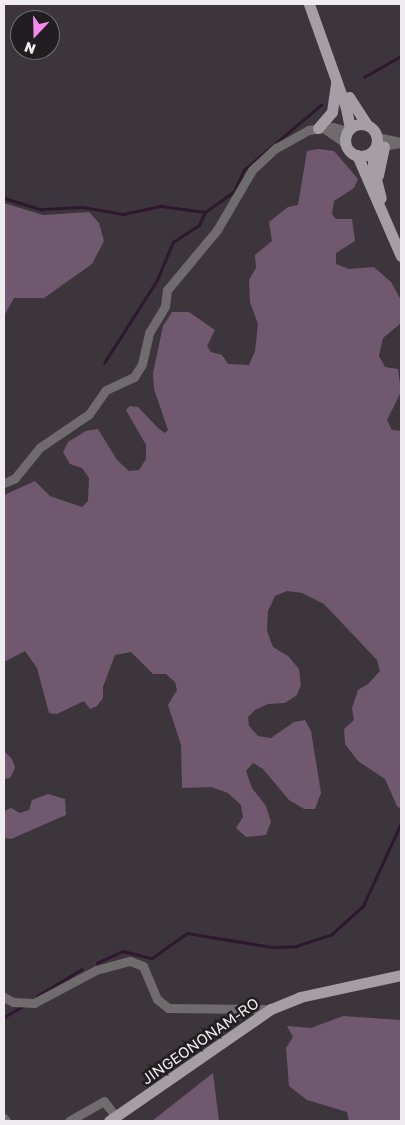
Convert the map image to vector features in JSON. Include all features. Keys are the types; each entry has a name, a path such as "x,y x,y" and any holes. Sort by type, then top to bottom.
{"main road":[{"path":"309,4 336,81 348,134 349,150 357,155 387,219 401,256"},
{"path":"336,81 344,86 354,110 367,125 377,146 377,181 387,219"},
{"path":"322,128 332,112 336,81"},
{"path":"348,134 356,125 367,125"},
{"path":"357,155 377,146"},
{"name":"JINGEONONAM-RO","path":"113,1119 271,1009 300,997 401,975"}],"street":[{"path":"4,483 15,478 38,448 89,414 106,390 134,377 142,364 149,333 165,306 167,290 217,230 252,170 292,136 322,128 348,134"},
{"path":"377,146 401,143"},
{"path":"4,997 13,1002 34,1003 96,970 130,961 143,966 157,1000 168,1008 271,1009"},
{"path":"69,1121 104,1101 113,1119"}],"shaded area":[{"path":"318,149 334,151 358,179 354,188 334,201 332,214 336,219 352,219 355,241 336,253 336,264 349,269 374,267 391,282 401,300 401,323 383,338 379,356 385,367 398,369 401,392 387,420 392,430 401,431 401,809 397,806 385,779 358,761 345,744 344,729 354,720 352,708 358,690 368,684 380,671 377,660 324,604 302,593 287,591 275,596 268,611 267,631 273,647 288,656 299,669 301,685 297,695 285,703 268,704 255,710 248,717 249,726 258,736 271,738 294,722 305,720 311,731 321,793 315,809 304,809 289,800 263,769 253,763 246,771 252,788 266,806 271,822 266,835 246,837 236,828 243,817 241,805 228,793 211,787 182,788 181,745 168,705 177,690 175,682 166,674 153,674 131,652 115,655 103,687 103,698 97,706 90,709 84,701 57,714 49,713 37,668 25,651 4,662 4,495 35,481 50,496 82,507 88,501 89,478 82,468 70,464 63,452 68,442 86,431 98,429 117,460 129,471 139,470 146,459 146,445 126,410 130,406 138,407 158,428 165,433 168,430 154,389 153,373 163,326 172,312 189,312 215,330 207,346 211,352 222,355 228,364 249,365 255,351 258,324 250,302 249,280 256,268 255,255 272,241 269,222 288,207 298,205 307,151"},
{"path":"4,203 43,215 89,212 99,223 104,241 92,264 44,298 14,298 4,316"},
{"path":"4,751 12,759 15,768 10,778 4,779"},
{"path":"48,794 65,799 66,815 11,839 4,838 4,811 11,808 20,813 29,810 32,800"},
{"path":"343,1016 401,1020 401,1121 349,1121 347,1112 307,1100 289,1086 286,1048 293,1037 287,1026 311,1028"},
{"path":"213,1073 219,1121 152,1121"}],"waterway":[{"path":"364,77 401,56"},
{"path":"4,198 41,209 83,207 123,214 161,206 205,212 234,192 244,170 321,105"},
{"path":"104,363 157,280 173,242 199,225 205,212"},
{"path":"97,963 123,951 152,958 187,933 272,947 296,946 332,934 363,906 401,823"},
{"path":"37,996 82,969"},
{"path":"4,1017 21,1007"}]}
